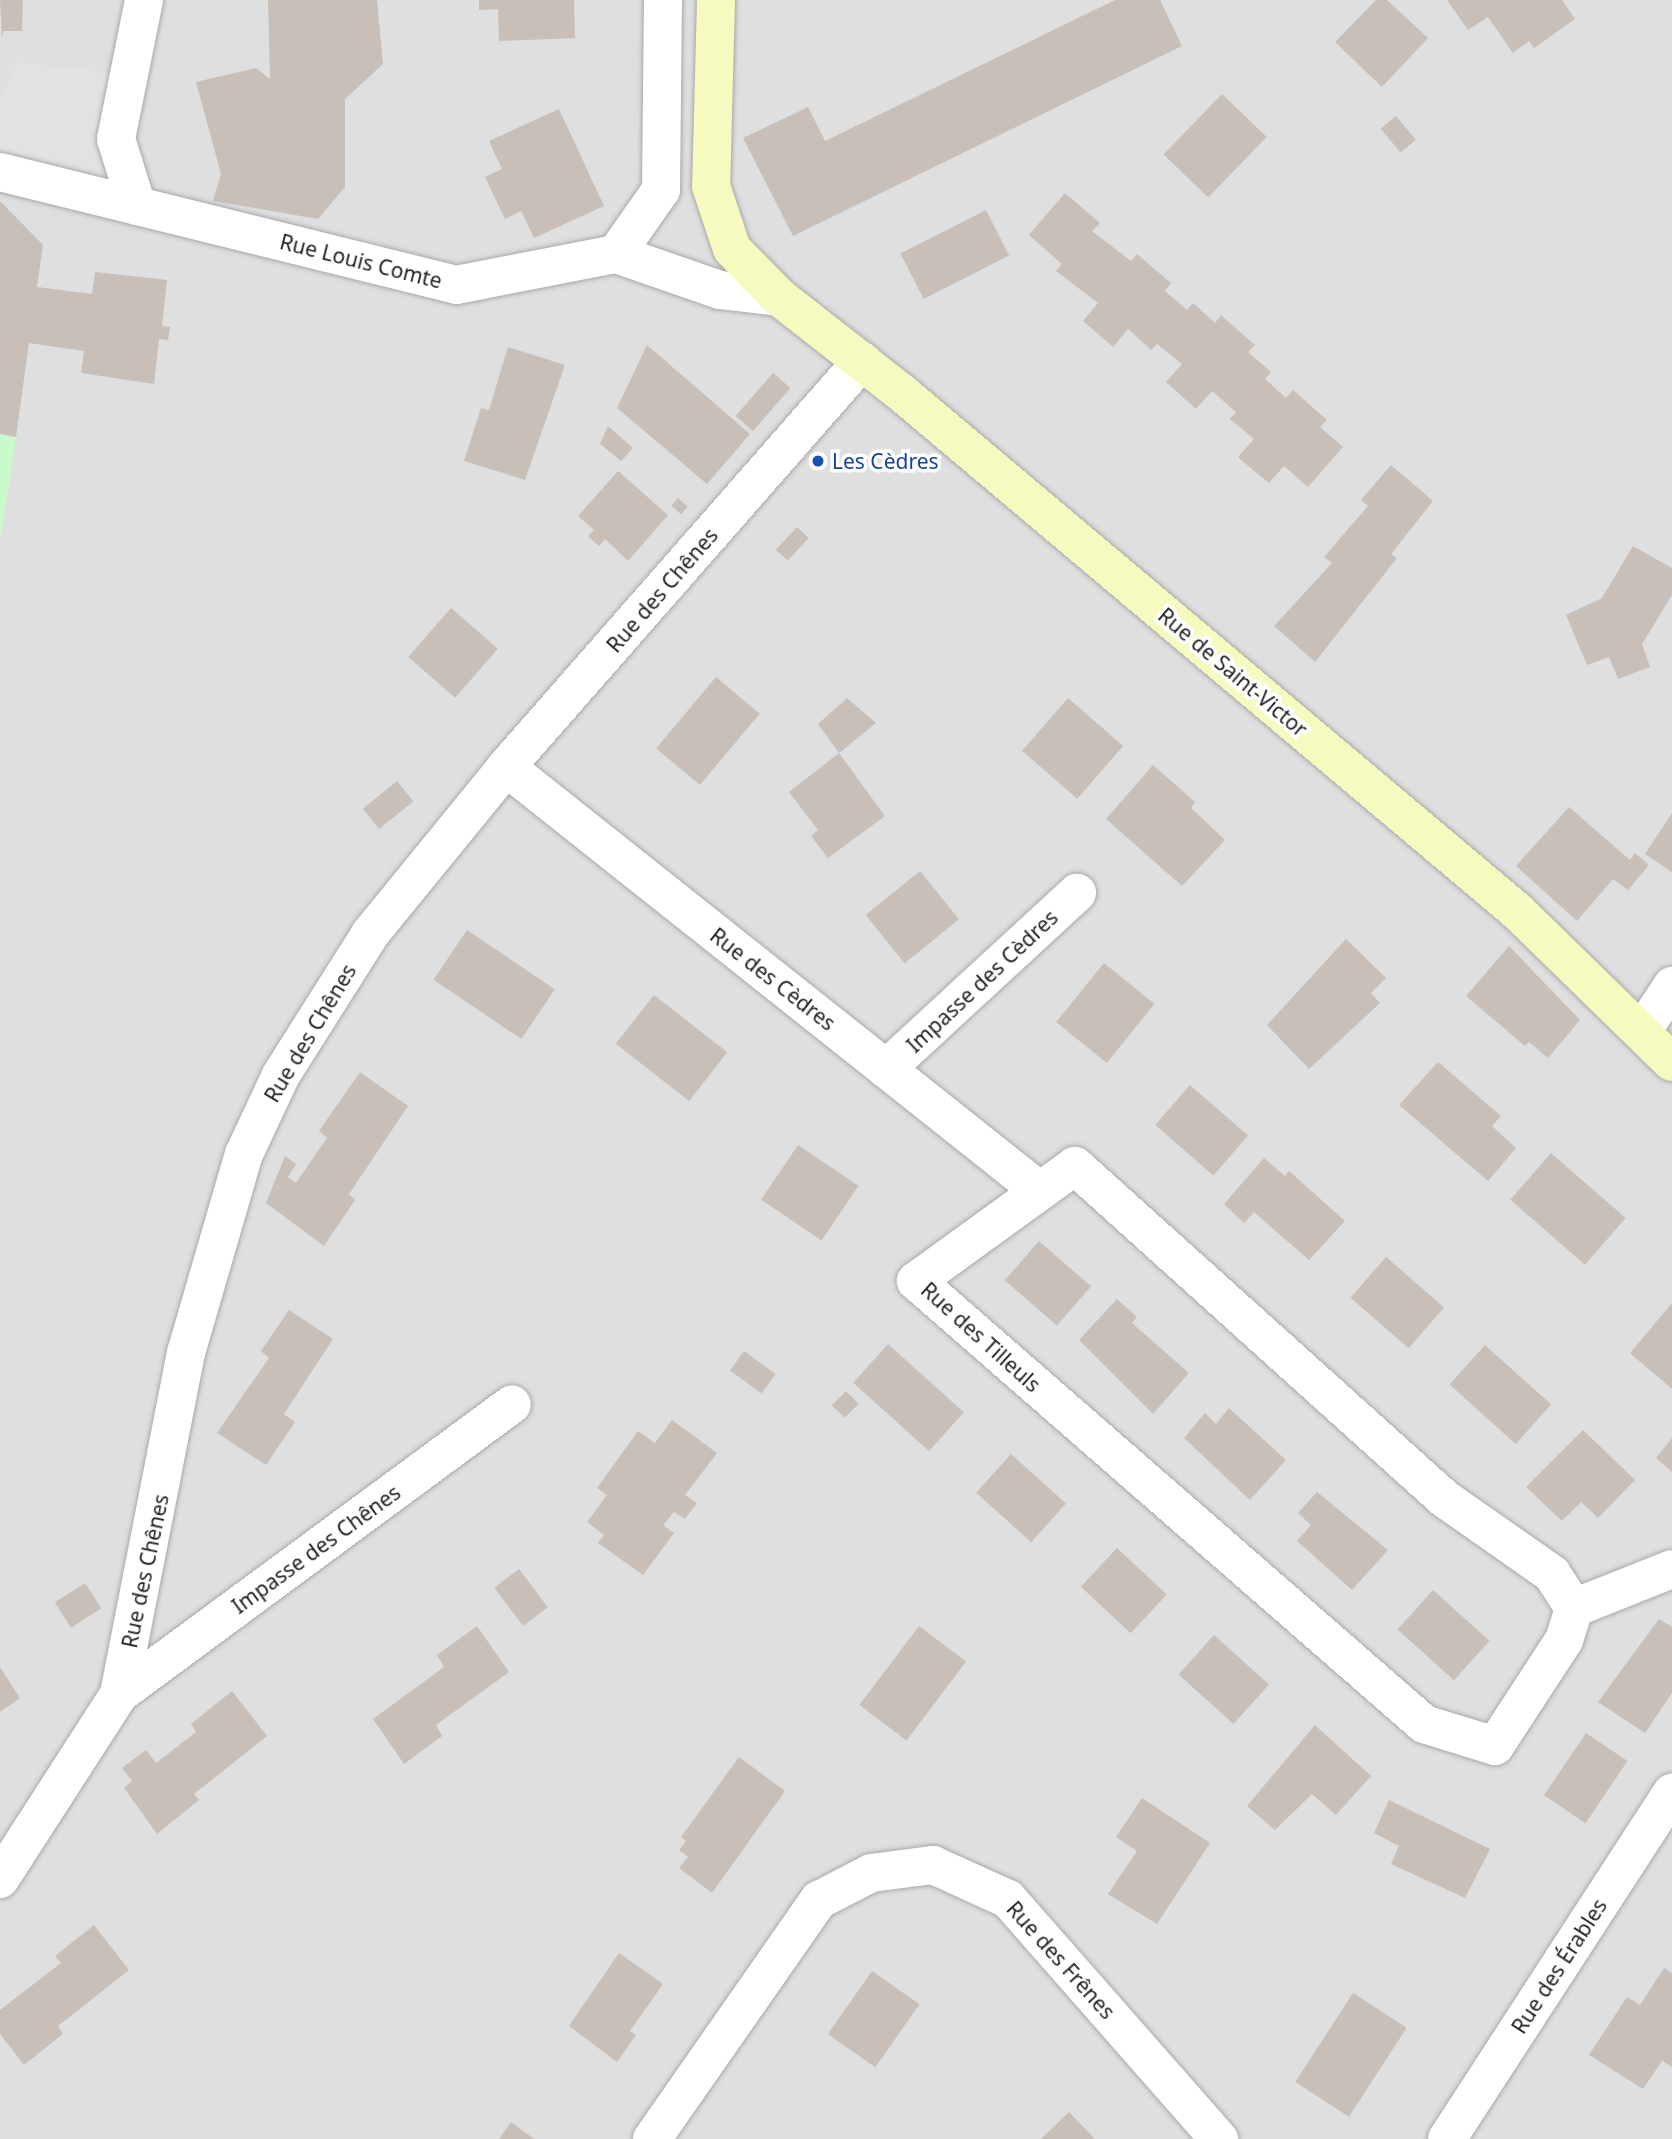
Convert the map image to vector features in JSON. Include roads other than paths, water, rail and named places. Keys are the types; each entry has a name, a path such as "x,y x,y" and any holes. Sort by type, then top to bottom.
{"street":[{"path":"137,206 116,139 144,0"},
{"path":"663,0 661,190 616,254 720,290 779,297"},
{"path":"716,0 711,186 733,249 779,297"},
{"name":"Rue Louis Comte","path":"0,172 456,285 616,254"},
{"name":"Rue de Saint-Victor","path":"779,297 862,361 1517,911 1643,1030 1672,1062"},
{"name":"Rue des Chênes","path":"0,1880 119,1694 186,1353 244,1154 281,1074 370,934 506,768 862,361"},
{"name":"Rue des Cèdres","path":"506,768 1040,1191"},
{"name":"Impasse des Cèdres","path":"886,1069 1077,893"},
{"path":"1643,1030 1672,986"},
{"name":"Rue des Tilleuls","path":"1075,1166 1445,1499 1552,1574 1574,1608 1564,1640 1495,1746 1424,1724 916,1281 1040,1191 1075,1166"},
{"name":"Impasse des Chênes","path":"119,1694 512,1404"},
{"path":"1574,1608 1672,1569"},
{"name":"Rue des Érables","path":"1447,2139 1659,1841 1672,1793"},
{"name":"Rue des Frênes","path":"652,2139 819,1900 871,1874 933,1865 1008,1899 1219,2139"}],"place":[{"name":"Les Cèdres","path":"818,461"}]}
